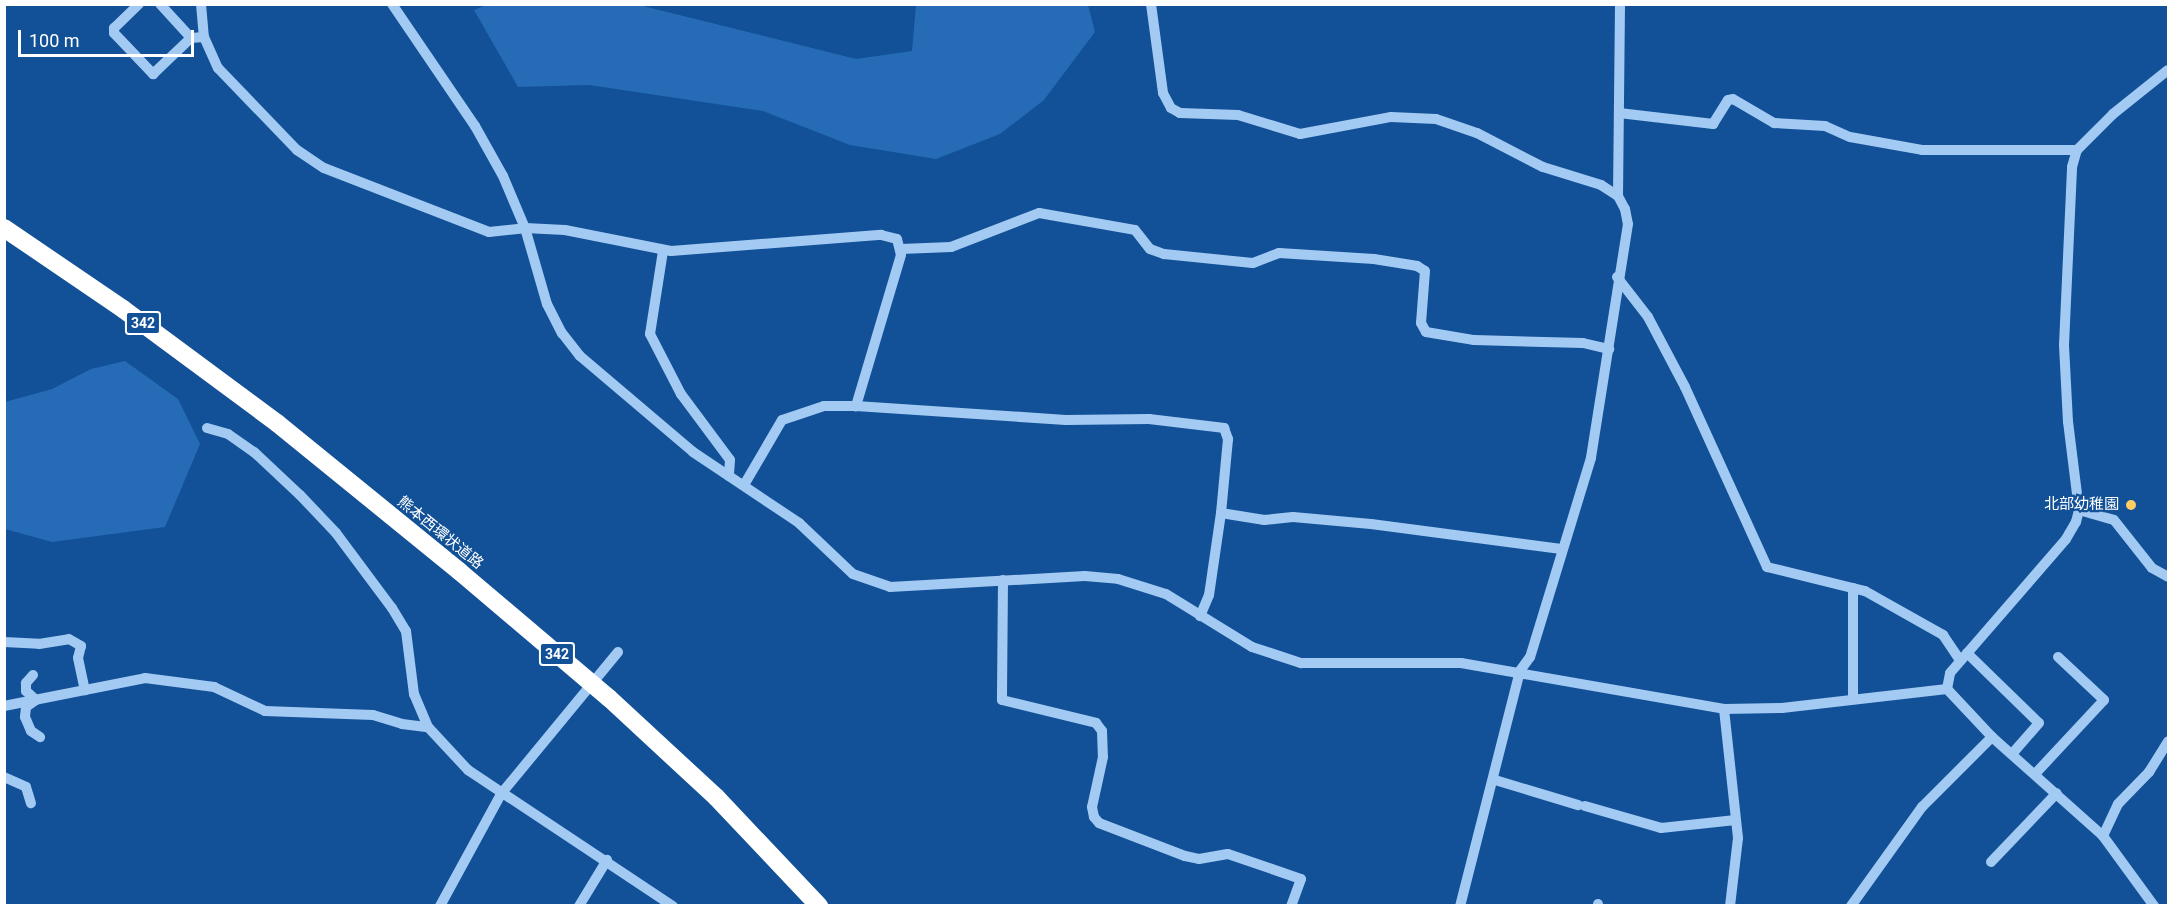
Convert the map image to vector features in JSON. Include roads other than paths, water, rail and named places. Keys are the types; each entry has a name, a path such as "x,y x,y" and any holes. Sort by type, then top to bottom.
{"highway":[{"name":"熊本西環状道路","path":"4,228 123,309 277,423 609,698 716,797 819,906"}],"street":[{"path":"139,4 114,28 114,33 153,74 191,38 204,37"},
{"path":"160,4 191,38"},
{"path":"201,4 204,37 218,68 297,150 324,168 489,232 525,228 583,232 663,251 881,235 897,239 901,249 856,406"},
{"path":"392,4 476,126 525,228 547,304 574,348 693,452 799,523 832,556 869,582 890,587 1003,580 1118,579 1166,594 1252,647 1301,663 1461,663 1521,671 1724,709 1782,708 1947,689"},
{"path":"1151,4 1163,93 1171,108 1180,113 1238,115 1300,135 1391,117 1436,119 1477,134 1543,167 1601,185 1618,196"},
{"path":"1460,906 1495,780 1521,671 1530,657 1561,549 1591,458 1610,349 1617,277 1628,224 1618,196 1620,4"},
{"path":"1947,689 1950,673 2066,539 2079,510 2068,422 2064,345 2069,183 2077,150 2113,114 2169,70"},
{"path":"1618,113 1713,124 1728,100 1733,99 1774,123 1825,126 1851,137 1922,150 2077,150"},
{"path":"901,249 951,247 1039,213 1134,230 1150,249 1164,254 1253,263 1279,253 1374,259 1417,266 1425,271 1421,323 1426,332 1474,340 1582,343 1610,349"},
{"path":"663,251 650,334 681,394 730,460 729,476"},
{"path":"1617,277 1648,317 1685,387 1767,567 1853,588 1922,620 1943,635 1963,657 2039,723 2012,754"},
{"path":"744,485 782,420 824,406 1219,426 1228,439 1221,513 1209,595 1200,616"},
{"path":"207,428 228,434 254,452 336,533 392,608 406,631 414,694 428,727 468,770 501,794 607,860 673,906"},
{"path":"2079,510 2114,520 2152,567 2169,577"},
{"path":"1221,513 1264,520 1293,517 1371,524 1561,549"},
{"path":"1003,580 1002,700 1096,723 1102,731 1103,757 1092,807 1094,817 1099,823 1185,856 1199,859 1228,854 1301,879 1291,906"},
{"path":"1853,588 1853,699"},
{"path":"4,642 39,644 69,639 81,646 78,658 85,690"},
{"path":"440,906 501,794 540,743 618,652"},
{"path":"2035,774 2104,700 2058,657"},
{"path":"33,675 26,683 26,691 36,700"},
{"path":"4,706 156,679 214,687 265,711 373,715 402,724 428,727"},
{"path":"1947,689 1992,737 2103,836 2154,906"},
{"path":"36,700 26,707 25,717 31,731 40,737"},
{"path":"1724,709 1737,820 1730,906"},
{"path":"1851,906 1922,807 1992,737"},
{"path":"2103,836 2118,804 2149,772 2169,742"},
{"path":"4,777 26,787 31,803"},
{"path":"1495,780 1661,828 1737,820"},
{"path":"1990,862 2057,793"},
{"path":"579,906 607,860"}],"place":[{"name":"北部幼稚園","path":"2131,505"}]}
